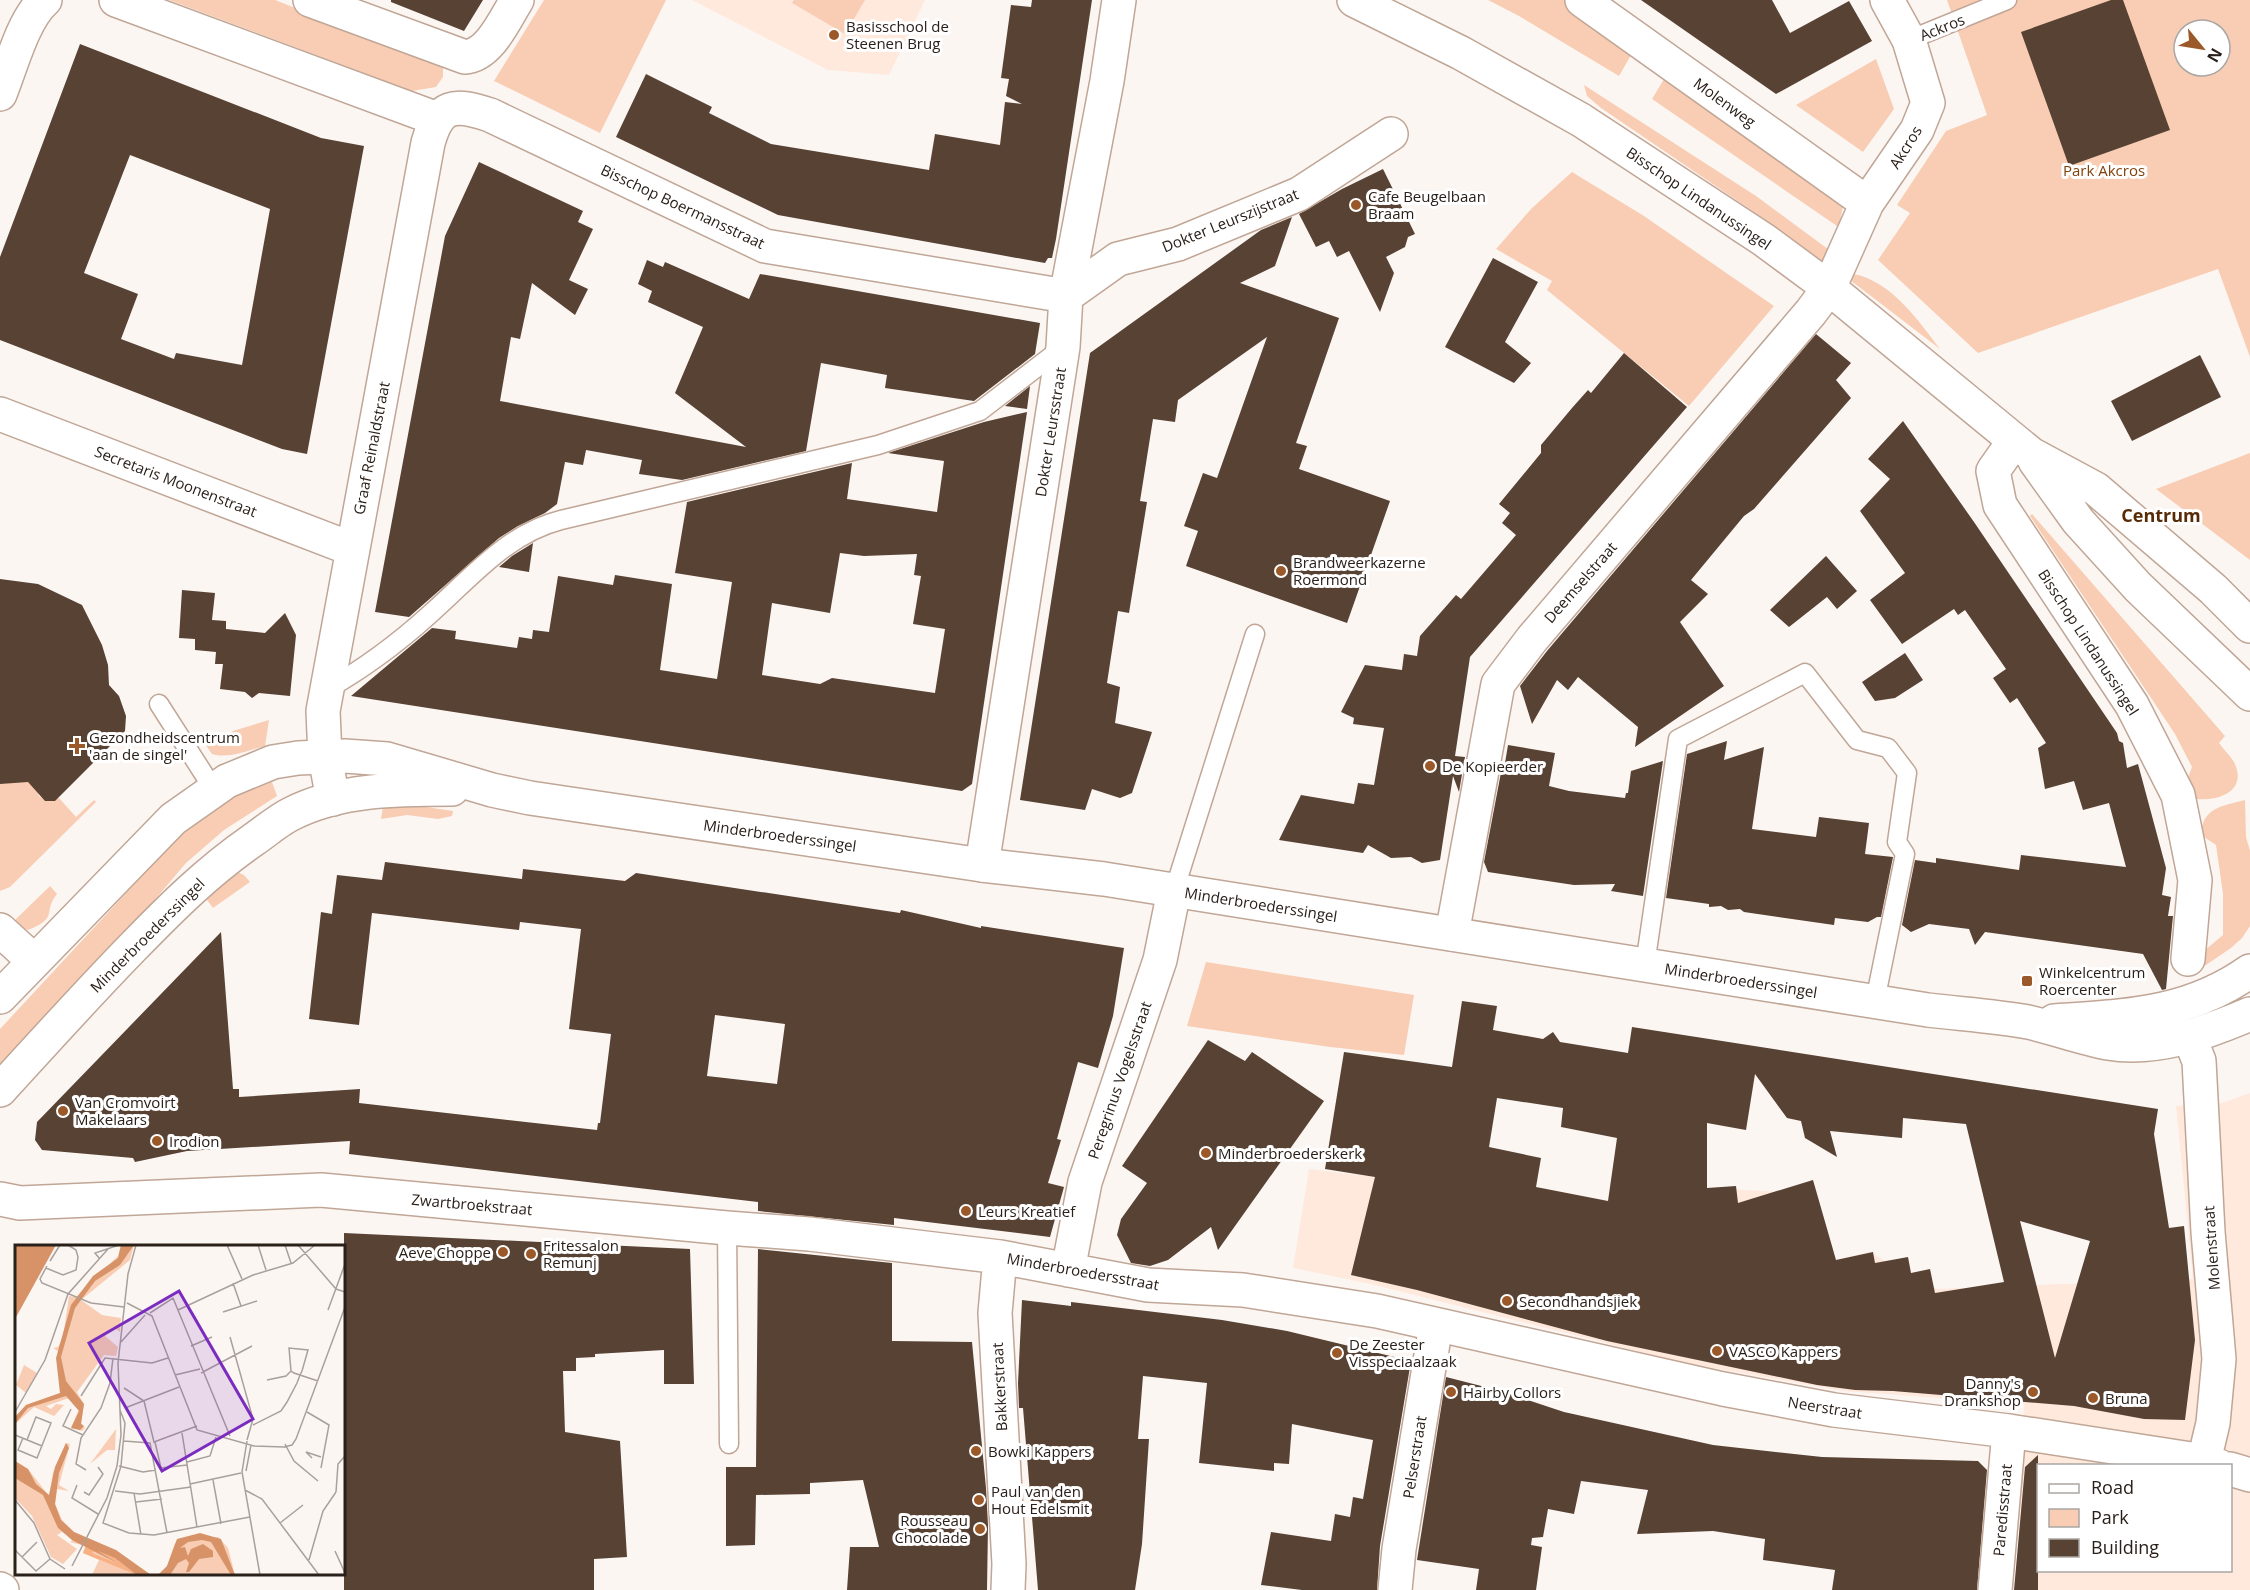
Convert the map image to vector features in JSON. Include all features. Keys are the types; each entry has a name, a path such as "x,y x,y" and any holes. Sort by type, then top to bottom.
{"street":[{"path":"0,94 29,21 38,6 45,0"},
{"name":"Bisschop Boermansstraat","path":"116,0 445,113 472,109 490,115 765,246 1066,296"},
{"path":"310,0 465,57 478,53 489,43 517,0"},
{"name":"Dokter Leursstraat","path":"982,865 1063,347 1066,296 1107,81 1119,0"},
{"name":"Bisschop Lindanussingel","path":"1354,0 1461,53 1581,120 1754,234 1820,300 2023,448 2096,489 2214,589 2250,626"},
{"name":"Molenweg","path":"1582,0 1867,203"},
{"name":"Akcros","path":"1820,300 1867,203 1917,130 1928,103 1909,40 1887,0"},
{"name":"Graaf Reinaldstraat","path":"333,799 325,757 323,711 326,690 428,143 445,113"},
{"name":"Dokter Leurszijstraat","path":"1066,296 1118,259 1178,244 1299,194 1391,134"},
{"name":"Deemselstraat","path":"1452,934 1498,684 1532,639 1820,300"},
{"name":"Secretaris Moonenstraat","path":"0,414 352,549"},
{"name":"Bisschop Lindanussingel","path":"2023,448 2078,521 2138,587 2250,694"},
{"name":"Bisschop Lindanussingel","path":"2023,448 1993,471 2000,506 2132,705 2178,795 2195,880 2188,959"},
{"name":"Minderbroederssingel","path":"0,997 173,819 214,790 227,781 273,762 345,756 387,759 492,790 530,798 982,865 1104,879 1875,1001 2028,1023 2089,1039 2127,1045 2154,1044 2189,1036 2250,1014"},
{"name":"Minderbroederssingel","path":"0,1090 105,976 188,891 238,850 291,814 333,799 396,789 492,790"},
{"name":"Peregrinus Vogelsstraat","path":"1068,1270 1085,1182 1160,960 1174,891"},
{"path":"0,930 34,961"},
{"name":"Minderbroederssingel","path":"2028,1023 2117,1017 2158,1011 2186,1004 2226,987 2250,971"},
{"name":"Molenstraat","path":"2189,1036 2199,1060 2208,1232 2219,1359 2213,1423 2218,1464"},
{"name":"Zwartbroekstraat","path":"0,1199 20,1203 321,1190 727,1228"},
{"name":"Minderbroedersstraat","path":"727,1228 809,1234 1000,1257 1148,1285 1243,1290 1377,1311 1436,1325"},
{"name":"Bakkerstraat","path":"1000,1257 994,1313 1009,1564 1008,1590"},
{"name":"Neerstraat","path":"1436,1325 1723,1389 1834,1410 2008,1431 2212,1464"},
{"name":"Pelserstraat","path":"1395,1590 1399,1549 1436,1325"},
{"name":"Paredisstraat","path":"1995,1590 2008,1431"},
{"name":"Neerstraat","path":"2232,1469 2250,1475"}],"lane":[{"name":"Ackros","path":"1909,40 2007,0"},
{"path":"326,690 363,669 428,616 513,541 535,528 878,445 969,415 980,411 1063,347"},
{"path":"1174,891 1255,634"},
{"path":"1645,965 1678,739 1805,673 1857,740 1888,748 1907,773 1897,842 1905,854 1875,1001"},
{"path":"159,704 214,790"},
{"path":"727,1228 729,1444"}],"shaded area":[{"name":"Basisschool de Steenen Brug","path":"692,0 925,0 889,75 828,70"},
{"path":"2250,1093 2250,1590 2016,1590 2024,1404 1843,1391 1685,1363 1371,1284 1293,1268 1309,1169 1651,1210 1679,1186 1781,1192 1805,1267 1869,1252 1937,1289 2193,1279 2176,1106 2222,1103"}],"green space":[{"path":"169,0 275,0 443,67 443,77 436,87 412,91"},
{"path":"544,0 666,0 600,133 494,81"},
{"path":"794,0 865,0 845,34 792,3"},
{"path":"1488,0 1565,0 1634,50 1619,76"},
{"name":"Park Akcros","path":"1947,0 2250,0 2250,357 2218,269 1978,353 1878,260 1910,213 1897,205 1946,131 1987,115"},
{"path":"1876,59 1894,109 1863,152 1796,105"},
{"path":"1667,74 1843,206 1837,226 1652,99"},
{"path":"1584,85 1756,196 1832,252 1824,263 1773,225 1601,108 1587,96"},
{"path":"1572,172 1644,216 1774,306 1689,406 1547,290 1552,281 1496,249 1532,208"},
{"path":"1854,274 1868,278 1892,294 1913,315 1940,349 1850,280"},
{"path":"2250,453 2250,560 2156,489"},
{"path":"2032,514 2225,736 2219,743 2234,762 2237,772 2235,787 2229,792 2214,798 2197,799 2185,786 2192,767 2175,734 2030,516"},
{"path":"269,720 265,746 232,755 218,755 212,754 205,744 233,731"},
{"path":"33,780 39,796 48,801 59,798 76,817 94,800 96,802 10,887 0,891 0,783"},
{"path":"272,782 277,796 224,830 186,863 147,909 117,952 0,1075 0,1029 192,822 237,794"},
{"path":"2245,800 2246,837 2250,851 2250,926 2231,948 2203,967 2198,963 2205,950 2223,935 2223,894 2216,845 2201,835 2202,826 2205,819 2215,809"},
{"path":"413,805 453,811 452,816 438,819 407,815 381,819 383,807"},
{"path":"237,872 244,875 250,882 213,908 207,900 212,895 214,885"},
{"path":"50,886 57,894 47,918 28,930 16,925 16,919"},
{"path":"1206,962 1414,995 1404,1055 1330,1047 1187,1026"}],"building":[{"path":"391,0 483,0 464,31 391,2"},
{"path":"1032,0 1092,0 1056,239 1052,258 1048,258 1045,263 778,215 616,137 646,74 712,107 709,113 771,144 929,170 935,134 1000,145 1005,102 1022,104 1006,96 1009,79 1001,78 1011,5 1031,7"},
{"path":"1641,0 1772,0 1790,33 1849,1 1872,41 1776,94"},
{"path":"2111,0 2123,0 2170,130 2069,166 2021,32"},
{"path":"80,44 321,138 364,146 307,454 282,449 0,340 0,257","holes":["130,155 270,209 242,365 176,353 174,359 121,339 138,294 84,273"]},
{"path":"479,162 583,211 578,222 593,229 569,280 588,289 575,315 532,283 520,339 511,337 500,401 746,447 675,393 703,327 648,302 652,291 638,284 647,260 663,267 665,262 749,299 760,274 1040,323 1035,354 974,401 885,388 887,375 821,363 806,451 682,480 639,474 642,460 586,450 583,465 565,462 557,504 499,538 409,617 375,612 445,236"},
{"path":"1383,169 1415,234 1408,237 1405,247 1386,257 1394,273 1380,312 1349,251 1337,257 1329,241 1316,247 1299,214"},
{"path":"1292,217 1275,266 1240,283 1339,318 1296,443 1307,446 1299,469 1390,501 1347,623 1186,566 1198,531 1184,526 1203,473 1217,478 1267,337 1178,400 1175,422 1153,419 1140,501 1147,502 1129,613 1118,611 1107,683 1120,687 1115,723 1152,732 1132,793 1120,798 1092,789 1085,810 1020,800 1090,353 1261,230"},
{"path":"1493,258 1538,282 1505,342 1531,363 1514,383 1445,347"},
{"path":"1816,334 1851,363 1836,380 1851,398 1754,509 1744,516 1691,580 1708,594 1680,622 1724,686 1635,747 1638,727 1578,677 1568,690 1557,680 1532,724 1520,686 1547,651"},
{"path":"1624,353 1687,407 1470,657 1455,756 1465,757 1459,792 1453,776 1440,860 1422,863 1411,857 1391,858 1368,845 1363,853 1279,840 1301,795 1354,804 1358,783 1374,785 1384,728 1353,724 1354,718 1341,712 1365,665 1402,670 1404,654 1417,656 1420,636 1456,595 1461,599 1516,535 1502,523 1510,513 1499,504 1541,453 1541,445 1588,390 1591,393"},
{"path":"2200,355 2221,397 2132,441 2111,401"},
{"path":"1030,386 1027,409 1005,406"},
{"path":"1027,412 972,784 962,791 351,696 432,628 456,631 455,639 517,648 519,637 532,639 533,630 549,632 558,576 613,585 615,575 672,584 660,670 717,679 732,582 675,573 687,502 852,463 847,499 937,512 944,461 888,453 984,422","holes":["840,553 864,556 917,554 914,575 921,576 913,624 945,629 935,693 832,678 820,684 762,675 772,603 830,613"]},
{"path":"1903,421 2117,733 2119,741 2123,743 2127,768 2138,764 2166,868 2162,895 2171,897 2168,916 2173,916 2166,989 2162,990 2143,954 1985,932 1975,945 1969,929 1929,924 1911,932 1902,925 1915,860 1936,863 1936,858 2019,870 2021,855 2126,867 2109,803 2083,810 2074,781 2045,789 2038,748 2046,743 2017,698 2010,703 1993,678 2006,669 1965,610 1958,615 1954,609 1902,644 1870,600 1905,573 1860,511 1890,479 1868,459"},
{"path":"533,543 529,572 499,567 512,556"},
{"path":"1826,556 1857,591 1837,609 1827,597 1789,627 1770,610"},
{"path":"0,579 38,584 82,605 102,645 108,665 109,685 119,696 126,716 125,731 55,801 45,801 28,782 0,784"},
{"path":"182,590 215,593 212,620 226,621 226,629 265,633 285,613 296,635 290,696 259,693 252,698 245,692 220,689 223,664 215,664 216,652 195,650 195,639 179,638"},
{"path":"1905,653 1923,680 1895,698 1875,701 1862,682"},
{"path":"1727,741 1724,760 1764,747 1752,829 1816,837 1819,817 1869,823 1865,854 1893,857 1881,917 1868,922 1835,918 1834,925 1744,912 1740,909 1728,910 1721,906 1709,907 1709,904 1666,898 1687,754"},
{"path":"1508,745 1555,753 1549,786 1569,791 1625,798 1628,793 1631,771 1663,761 1643,896 1611,891 1615,884 1574,885 1488,872 1484,862"},
{"path":"385,862 522,879 523,869 625,881 636,873 900,913 901,910 981,928 981,926 1124,948 1113,1016 1098,1068 1078,1062 1057,1139 1061,1140 1048,1183 1064,1187 1050,1237 894,1218 894,1225 758,1211 758,1202 349,1154 350,1141 187,1151 135,1162 133,1158 42,1150 35,1140 37,1122 221,932 233,1089 239,1089 239,1097 360,1089 359,1103 597,1130 598,1123 600,1123 611,1034 569,1029 581,929 520,922 519,930 372,913 359,1025 309,1019 321,912 332,914 337,875 382,880","holes":["715,1015 785,1024 777,1084 707,1076"]},
{"path":"1462,1001 1497,1006 1493,1030 1543,1039 1553,1032 1560,1042 1628,1053 1632,1027 2158,1109 2154,1134 2169,1228 2184,1226 2195,1340 2185,1420 2144,1419 2074,1406 1855,1390 1817,1385 1607,1341 1417,1290 1351,1275 1375,1177 1325,1169 1344,1052 1452,1067","holes":["1755,1074 1787,1118 1801,1121 1805,1138 1837,1157 1830,1131 1902,1138 1903,1118 1966,1124 2004,1282 1935,1293 1930,1269 1911,1273 1908,1257 1875,1263 1873,1252 1836,1260 1813,1180 1738,1203 1736,1186 1707,1188 1707,1123 1746,1130","1497,1098 1563,1108 1561,1127 1617,1138 1608,1201 1536,1187 1541,1158 1489,1147","2020,1221 2090,1241 2055,1358"]},
{"name":"Minderbroederskerk","path":"1208,1040 1245,1061 1252,1052 1324,1101 1218,1250 1211,1227 1168,1260 1150,1266 1131,1263 1117,1235 1121,1219 1147,1183 1122,1166"},
{"path":"344,1233 690,1249 694,1384 664,1384 664,1350 595,1354 595,1357 576,1358 576,1371 563,1371 565,1432 620,1441 627,1557 594,1559 594,1590 344,1590"},
{"path":"758,1249 892,1263 892,1341 972,1342 986,1488 987,1590 847,1590 850,1547 879,1547 863,1480 810,1483 810,1494 756,1495 755,1545 726,1546 726,1467 756,1467"},
{"path":"1022,1300 1071,1306 1071,1302 1222,1320 1287,1331 1411,1361 1380,1546 1377,1590 1302,1590 1261,1585 1271,1532 1331,1541 1335,1514 1350,1517 1353,1497 1363,1499 1373,1440 1292,1424 1289,1464 1274,1463 1274,1471 1199,1463 1207,1383 1143,1376 1138,1439 1149,1439 1142,1544 1135,1590 1038,1590 1023,1408 1019,1408"},
{"path":"1446,1377 1501,1391 1564,1412 1713,1445 1822,1457 1978,1461 1987,1470 1977,1590 1832,1590 1835,1570 1763,1560 1765,1539 1713,1531 1637,1534 1648,1490 1581,1481 1574,1514 1548,1509 1543,1537 1532,1538 1531,1545 1542,1547 1536,1590 1476,1590 1479,1569 1417,1560"},
{"path":"2038,1455 2038,1590 2014,1590 2025,1467"}],"place":[{"name":"Basisschool de Steenen Brug","path":"834,35"},
{"name":"Cafe Beugelbaan Braam","path":"1356,205"},
{"name":"Brandweerkazerne Roermond","path":"1281,571"},
{"name":"Gezondheidscentrum 'aan de singel'","path":"77,746"},
{"name":"De Kopieerder","path":"1430,766"},
{"name":"Winkelcentrum Roercenter","path":"2027,981"},
{"name":"Van Cromvoirt Makelaars","path":"63,1111"},
{"name":"Irodion","path":"157,1141"},
{"name":"Minderbroederskerk","path":"1206,1153"},
{"name":"Leurs Kreatief","path":"966,1211"},
{"name":"Aeve Choppe","path":"503,1252"},
{"name":"Fritessalon Remunj","path":"531,1254"},
{"name":"Secondhandsjiek","path":"1507,1301"},
{"name":"VASCO Kappers","path":"1717,1351"},
{"name":"De Zeester Visspeciaalzaak","path":"1337,1353"},
{"name":"Hairby Collors","path":"1451,1392"},
{"name":"Danny's Drankshop","path":"2033,1392"},
{"name":"Bruna","path":"2093,1398"},
{"name":"Bowki Kappers","path":"976,1451"},
{"name":"Paul van den Hout Edelsmit","path":"979,1500"},
{"name":"Rousseau Chocolade","path":"980,1529"}],"district":[{"name":"Centrum","path":"2161,515"}]}
